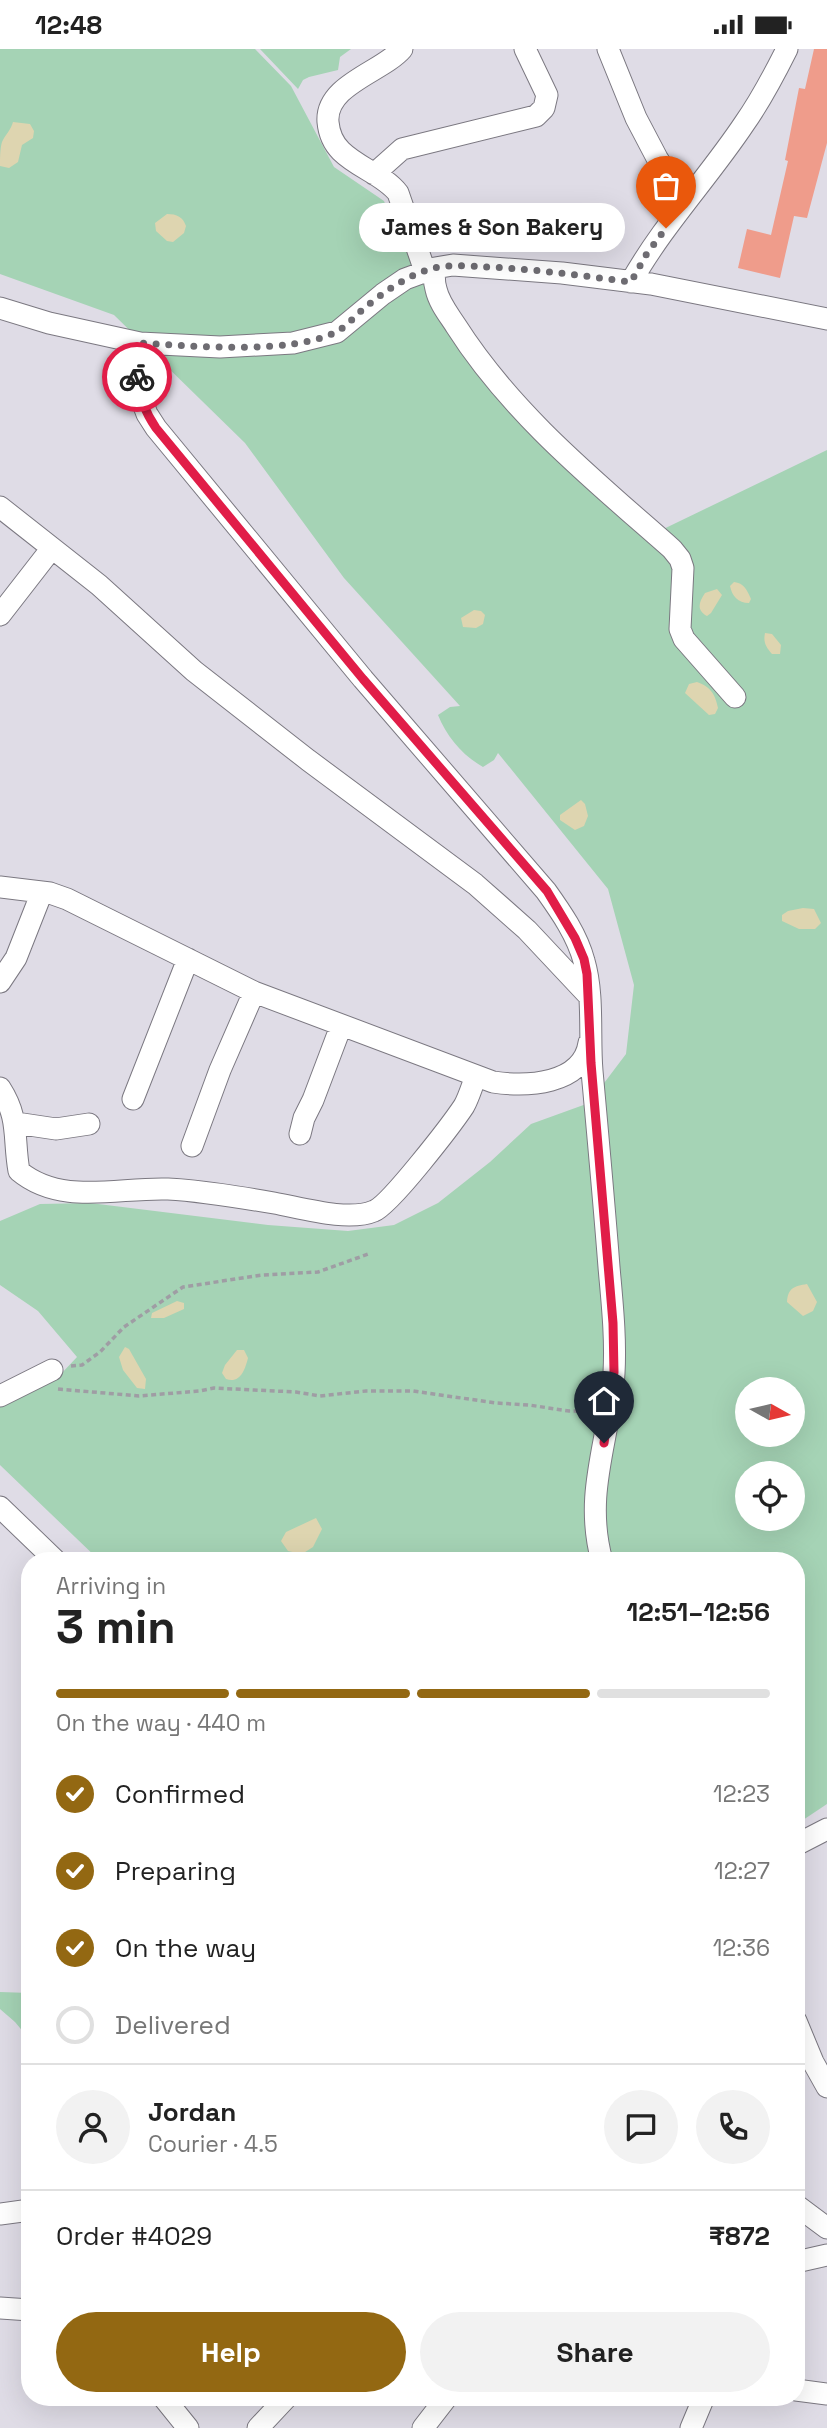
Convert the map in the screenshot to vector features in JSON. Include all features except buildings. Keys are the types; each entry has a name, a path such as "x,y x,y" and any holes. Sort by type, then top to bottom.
{"street":[{"path":"402,49 394,58 373,69 341,93 330,106 328,128 338,149 398,193 439,299 469,347 509,397 587,474 680,559 683,568 680,629 684,639 734,697"},
{"path":"374,174 402,149 536,116 544,108 547,95 525,49"},
{"path":"608,49 636,118 685,203"},
{"path":"631,282 646,255 744,125 769,86 787,49"},
{"path":"0,308 49,323 140,343 256,346 312,340 337,331 405,279 453,265 512,268 631,282 712,295 827,319"},
{"path":"140,343 137,372 139,393 146,414 363,679 547,891 562,913 584,959 613,1323 614,1372 594,1511 599,1552"},
{"path":"0,507 99,585 194,671 475,884 527,930 589,996"},
{"path":"0,615 52,548"},
{"path":"0,887 42,892 67,899 254,992 493,1082 536,1084 556,1079 575,1068 587,1056 590,1038"},
{"path":"0,982 16,958 42,892"},
{"path":"133,1099 188,959"},
{"path":"192,1146 220,1070 254,992"},
{"path":"300,1134 341,1026"},
{"path":"0,1088 12,1109 16,1123 9,1173 31,1182 58,1191 83,1193 166,1189 212,1193 325,1212 365,1214 378,1210 421,1162 464,1105 476,1076"},
{"path":"16,1123 56,1129 89,1124"},
{"path":"0,1396 52,1370"},
{"path":"1,1509 46,1552"},
{"path":"805,1840 827,1829"},
{"path":"805,2043 827,2087"},
{"path":"0,2214 21,2211"},
{"path":"805,2212 827,2228"},
{"path":"805,2260 827,2255"},
{"path":"0,2308 21,2309"},
{"path":"805,2391 827,2394"},
{"path":"170,2406 188,2428"},
{"path":"258,2428 279,2406"},
{"path":"423,2428 440,2406"},
{"path":"691,2428 700,2406"}],"path":[{"path":"52,1370 82,1365 100,1352 124,1327 183,1287 262,1275 318,1272 371,1253"},
{"path":"29,1383 52,1389 139,1396 214,1388 296,1392 320,1396 366,1391 412,1391 496,1403 609,1412"}],"green space":[{"path":"0,49 255,49 291,86 334,167 384,201 395,230 452,328 649,536 827,450 827,1804 805,1819 805,1552 91,1552 0,1465 0,1403 60,1375 77,1357 38,1311 0,1285 0,1221 40,1204 90,1203 268,1225 348,1231 394,1225 438,1203 490,1162 531,1124 589,1103 626,1054 634,985 608,889 498,753 494,760 483,767 456,745 438,715 450,707 460,706 344,578 245,443 114,315 0,274"},
{"path":"260,49 351,49 340,57 338,70 309,77 303,80 298,89"},
{"path":"0,1992 21,1993 21,2029 15,2022 0,2009"}],"sand":[{"path":"13,122 30,124 34,131 33,138 22,145 18,162 9,168 0,166 0,150"},
{"path":"167,214 179,217 186,226 184,233 173,242 167,241 156,231 155,223"},
{"path":"734,582 743,585 751,599 749,603 734,596 730,586"},
{"path":"717,589 722,595 707,616 700,608 701,600 705,593"},
{"path":"474,610 485,615 483,624 476,628 463,627 461,618"},
{"path":"765,633 772,634 781,645 780,654 772,654 768,649"},
{"path":"697,682 706,686 714,695 718,708 715,714 709,715 685,693 689,684"},
{"path":"581,800 588,816 584,826 575,830 560,820 560,815"},
{"path":"814,909 821,923 815,929 799,929 782,921 782,915 788,911"},
{"path":"807,1284 817,1302 813,1311 803,1316 787,1302 792,1289"},
{"path":"177,1301 184,1303 184,1309 164,1318 151,1318 152,1313"},
{"path":"125,1347 129,1349 146,1379 145,1389 137,1388 123,1370 119,1357"},
{"path":"237,1350 244,1350 248,1358 245,1367 235,1380 226,1379 222,1373 225,1365"},
{"path":"316,1518 322,1529 313,1547 305,1552 288,1551 281,1541 286,1532"}],"way so far":[{"path":"137,377 140,343 220,347 312,340 337,331 405,279 435,268 453,265 512,268 631,282 666,228"}],"place":[{"name":"James & Son Bakery","path":"666,228"}],"route":[{"path":"137,377 146,414 156,428 363,679 547,891 575,938 587,974 591,1063 613,1323 614,1372 604,1443"}]}
